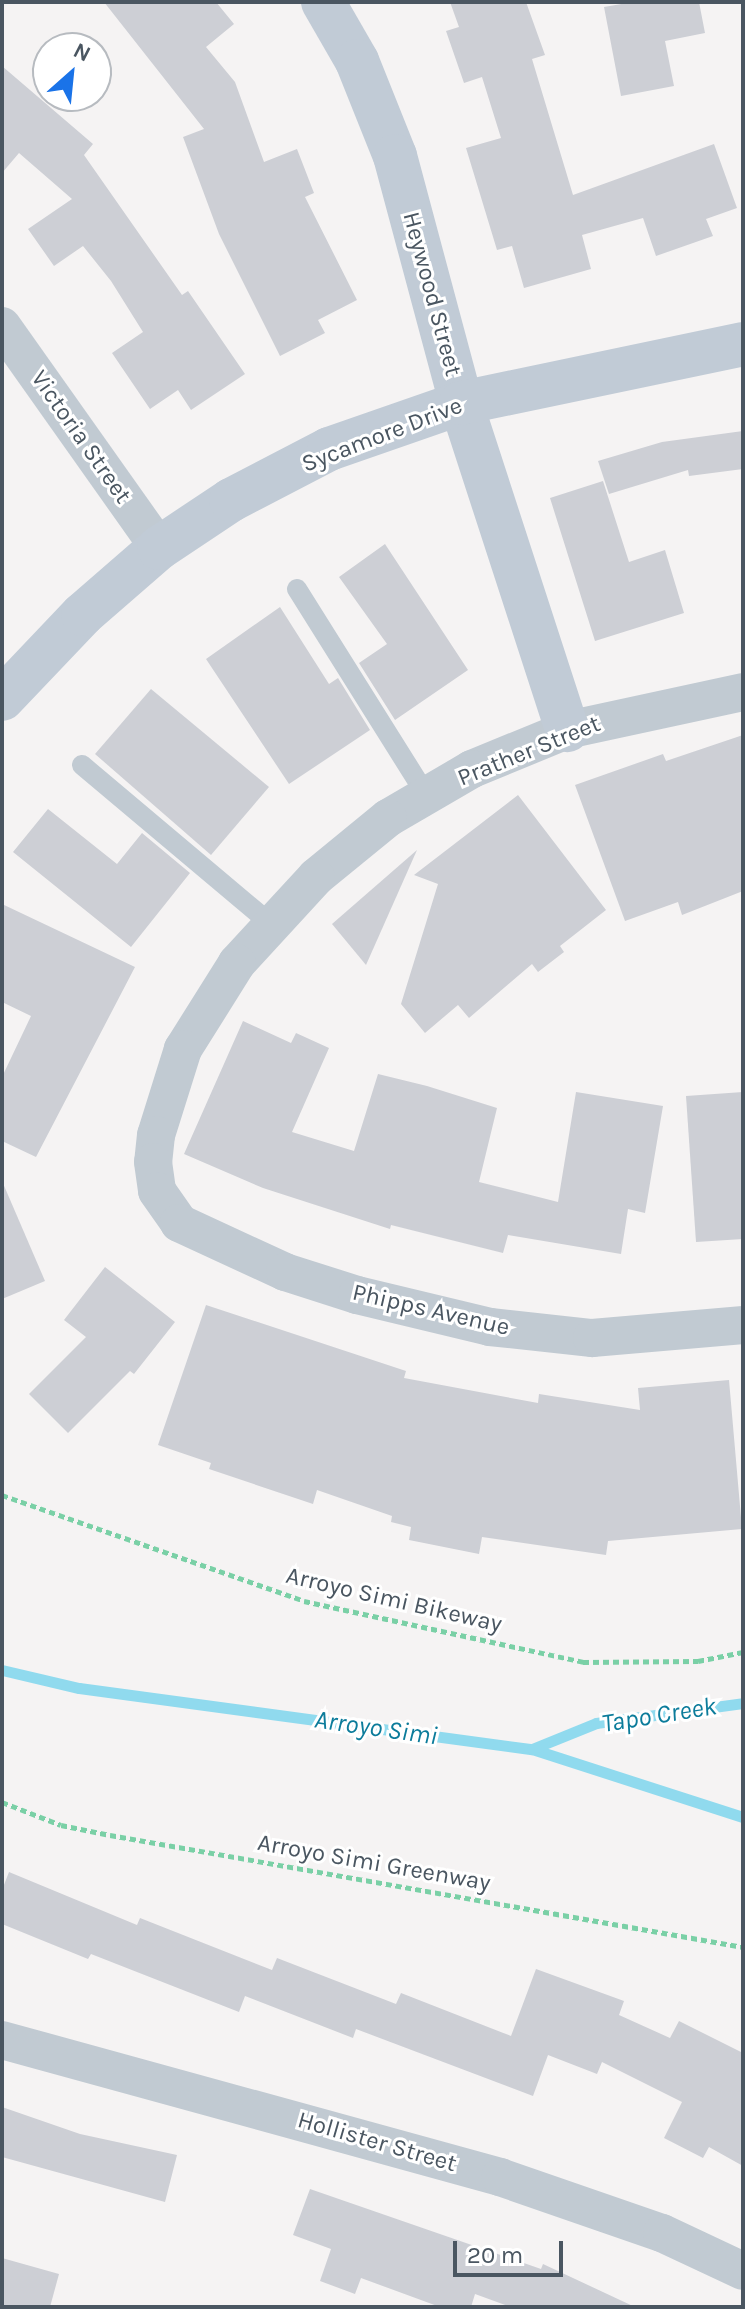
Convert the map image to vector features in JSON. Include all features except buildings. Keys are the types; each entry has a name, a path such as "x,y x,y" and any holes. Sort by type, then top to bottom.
{"main road":[{"name":"Heywood Street","path":"323,2 357,61 395,156 461,403 567,730"},
{"name":"Sycamore Drive","path":"2,699 83,614 159,548 231,500 329,449 461,403 743,344"}],"street":[{"name":"Victoria Street","path":"2,326 159,548"},
{"name":"Prather Street","path":"179,1223 157,1191 156,1135 183,1049 237,963 316,877 388,818 472,769 567,730 743,692"},
{"name":"Phipps Avenue","path":"179,1223 285,1272 490,1327 592,1338 743,1325"},
{"name":"Hollister Street","path":"2,2040 26,2042 500,2177 662,2233 743,2271"}],"lane":[{"path":"297,589 427,796"},
{"path":"82,765 272,925"}],"path":[{"name":"Arroyo Simi Bikeway","path":"2,1495 304,1601 583,1662 698,1661 743,1652"},
{"name":"Arroyo Simi Greenway","path":"2,1802 61,1825 110,1835 743,1947"}],"waterway":[{"name":"Arroyo Simi","path":"2,1670 79,1688 532,1749 743,1817"},
{"name":"Tapo Creek","path":"532,1749 596,1723 743,1703"}]}
